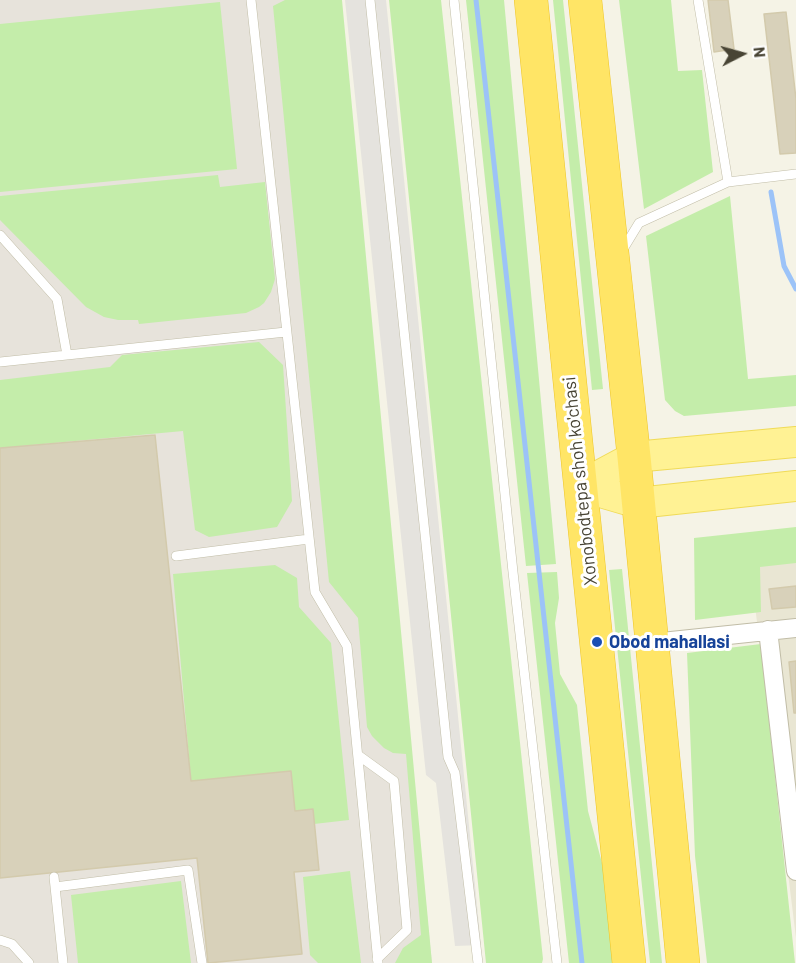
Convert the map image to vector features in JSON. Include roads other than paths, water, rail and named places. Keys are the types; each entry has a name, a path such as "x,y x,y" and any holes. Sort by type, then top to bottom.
{"highway":[{"name":"Xonobodtepa shoh ko'chasi","path":"531,0 629,963"},
{"path":"585,0 634,457 683,963"}],"main road":[{"path":"580,486 634,457 796,442"},
{"path":"580,486 638,503 796,486"}],"street":[{"path":"652,643 796,628"},
{"path":"768,630 796,871"}],"lane":[{"path":"252,0 315,592 347,646 377,961"},
{"path":"370,0 446,745 455,773 478,963"},
{"path":"454,0 556,963"},
{"path":"698,0 728,182"},
{"path":"613,266 639,223 728,182 796,174"},
{"path":"0,235 57,299 67,355"},
{"path":"0,362 286,332"},
{"path":"176,556 309,539"},
{"path":"358,755 394,781 407,930 377,961"},
{"path":"63,963 54,882 188,870 202,963"},
{"path":"0,940 12,944 29,963"}],"waterway":[{"path":"476,0 582,963"},
{"path":"771,192 784,266 796,289"}],"place":[{"name":"Obod mahallasi","path":"597,642"}]}
